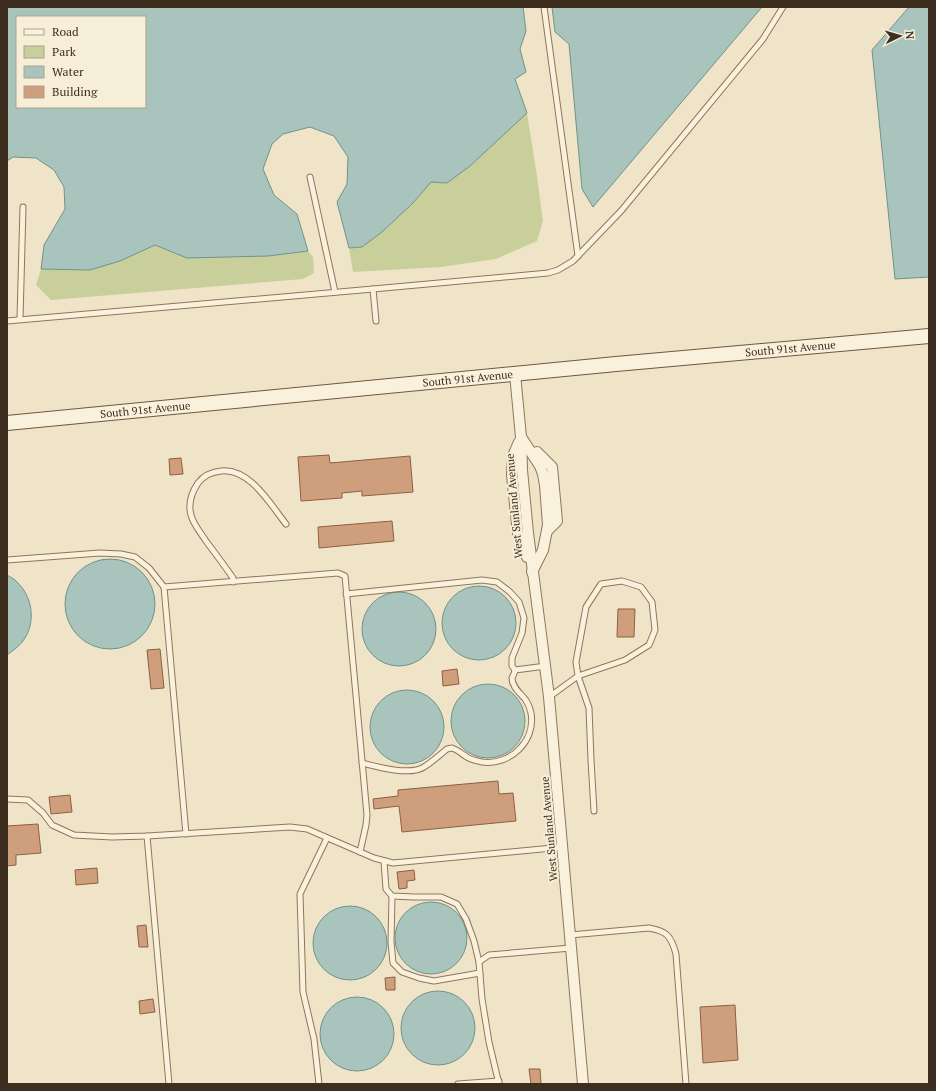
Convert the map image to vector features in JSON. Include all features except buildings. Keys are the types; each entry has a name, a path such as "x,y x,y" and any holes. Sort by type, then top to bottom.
{"main road":[{"name":"South 91st Avenue","path":"7,423 929,336"}],"street":[{"name":"West Sunland Avenue","path":"515,374 520,437 513,456 512,475 518,534 532,572 550,697 583,1084"},
{"name":"West Sunland Avenue","path":"520,437 540,466 543,474 548,525 543,550 532,572"}],"lane":[{"path":"544,7 578,256"},
{"path":"7,321 548,273 558,270 573,261 621,212 763,39 783,7"},
{"path":"310,177 335,292"},
{"path":"20,320 23,207"},
{"path":"373,289 376,321"},
{"path":"233,582 233,578 197,528 190,514 191,495 203,477 213,472 226,470 241,474 255,485 286,524"},
{"path":"7,560 100,553 135,556 149,568 164,587 186,834"},
{"path":"164,587 338,573 345,576 367,815 360,852"},
{"path":"346,594 482,580 497,582 510,592 518,602 524,618 522,633 512,658 512,666 516,670"},
{"path":"550,697 578,676 625,660 649,646 655,630 652,602 641,587 622,581 601,584 586,607 576,662 578,676 589,708 594,811"},
{"path":"516,670 546,666"},
{"path":"362,763 395,770 408,771 423,768 447,749 452,748 469,758 483,762 497,761 515,753 526,741 532,720 529,705 513,684 512,678 516,670"},
{"path":"7,799 28,800 43,813 52,825 74,835 112,837 147,836 290,827 308,829 374,858 393,863 563,847"},
{"path":"147,836 169,1084"},
{"path":"320,1084 314,1038 303,992 300,894 327,838"},
{"path":"384,860 386,889 392,896 391,942 393,963 402,972 434,981 480,974"},
{"path":"392,896 441,897 457,904 466,920 474,941 479,962 482,999 489,1042 499,1083 458,1084"},
{"path":"570,935 649,928 660,930 668,936 673,944 676,954 686,1084"},
{"path":"479,962 489,955 571,948"}],"green space":[{"path":"527,113 543,221 537,241 496,259 441,267 353,272 349,248 362,247 382,232 413,203 431,181 447,183 470,166"},
{"path":"155,245 187,258 268,256 308,251 313,257 314,273 303,279 51,300 36,285 41,269 90,270 120,261"}],"water":[{"path":"7,7 523,7 526,31 520,49 526,72 515,79 527,113 470,166 447,183 431,182 413,203 382,232 362,247 349,248 337,202 347,184 348,157 334,136 310,127 283,134 272,144 263,169 274,195 297,214 308,251 268,256 187,258 155,245 120,261 90,270 41,269 44,245 65,209 64,187 54,170 36,158 13,157 7,161"},
{"path":"552,7 762,7 593,207 582,189 569,44 555,32"},
{"path":"909,7 929,7 929,277 895,279 872,50"},
{"path":"101,559 119,559 135,566 148,579 155,595 155,613 148,629 135,642 119,649 101,649 85,642 72,629 65,613 65,595 72,579 85,566"},
{"path":"7,575 16,581 26,594 31,608 31,616 25,638 7,655"},
{"path":"472,586 486,586 500,592 510,602 516,616 516,630 510,644 500,654 486,660 472,660 458,654 448,644 442,630 442,616 448,602 458,592"},
{"path":"392,592 406,592 420,598 430,608 436,622 436,636 430,650 420,660 406,666 392,666 378,660 368,650 362,636 362,622 368,608 378,598"},
{"path":"481,684 495,684 509,690 519,700 525,714 525,728 519,742 509,752 495,758 481,758 467,752 457,742 451,728 451,714 457,700 467,690"},
{"path":"400,690 414,690 428,696 438,706 444,720 444,734 438,748 428,758 414,764 400,764 386,758 376,748 370,734 370,720 376,706 386,696"},
{"path":"431,902 451,908 461,918 467,938 461,958 451,968 431,974 411,968 401,958 395,938 401,918 411,908"},
{"path":"343,906 357,906 371,912 381,922 387,936 387,950 381,964 371,974 357,980 343,980 329,974 319,964 313,950 313,936 319,922 329,912"},
{"path":"431,991 445,991 459,997 469,1007 475,1021 475,1035 469,1049 459,1059 445,1065 431,1065 417,1059 407,1049 401,1035 401,1021 407,1007 417,997"},
{"path":"350,997 364,997 378,1003 388,1013 394,1027 394,1041 388,1055 378,1065 364,1071 350,1071 336,1065 326,1055 320,1041 320,1027 326,1013 336,1003"}]}
